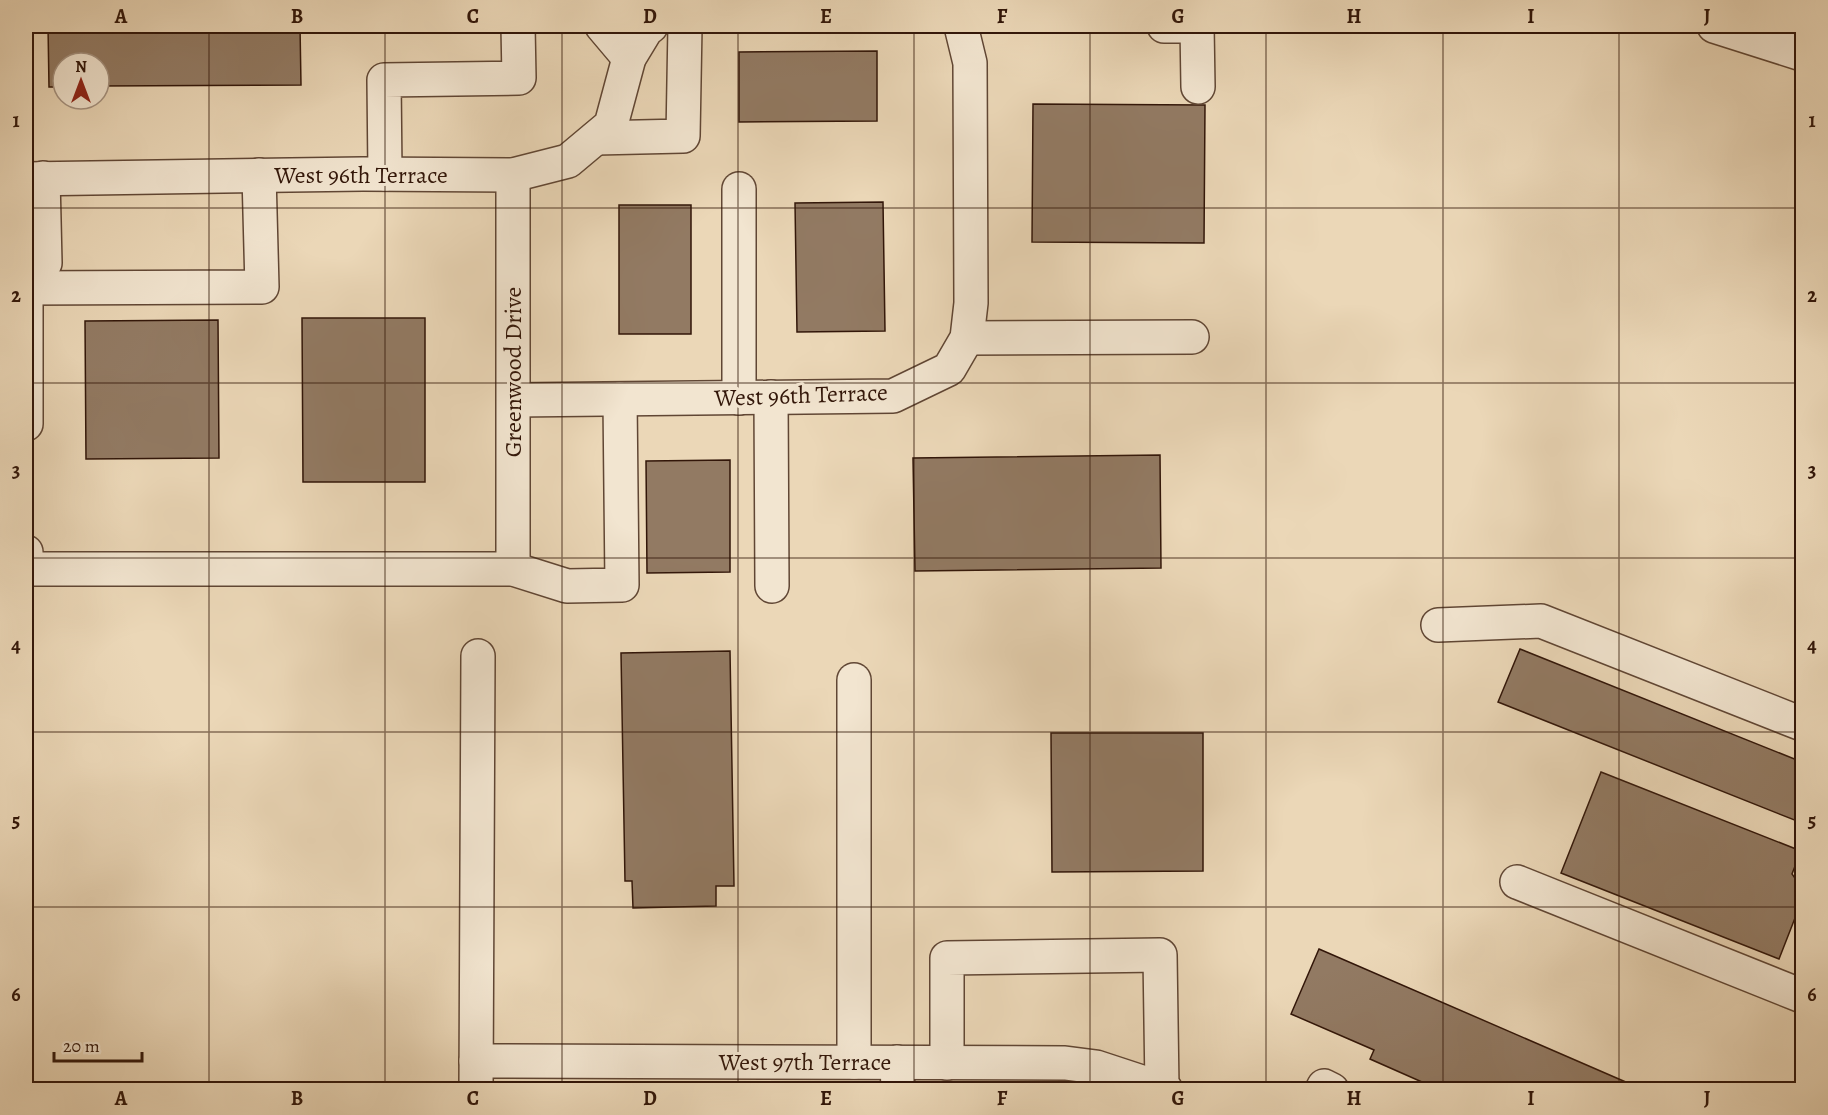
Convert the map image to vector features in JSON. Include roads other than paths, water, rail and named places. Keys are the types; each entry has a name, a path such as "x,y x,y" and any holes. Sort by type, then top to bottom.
{"street":[{"path":"385,174 384,80 519,78 518,26"},
{"path":"602,26 629,58"},
{"name":"West 96th Terrace","path":"34,178 385,174 513,175 568,161 611,125 629,58 646,30 651,26"},
{"path":"596,138 683,136 685,26"},
{"name":"West 96th Terrace","path":"514,400 893,396 948,369 967,338 971,303 970,63 961,26"},
{"path":"1164,26 1197,26 1198,87"},
{"path":"1714,26 1803,54"},
{"path":"26,288 262,287 259,175"},
{"name":"Greenwood Drive","path":"513,175 513,569"},
{"path":"26,424 26,288 45,263 34,178"},
{"path":"739,189 772,586"},
{"path":"967,338 1192,337"},
{"path":"26,552 26,569 513,569 567,586 622,585 620,399"},
{"path":"1438,625 1541,621 1803,724"},
{"path":"476,1075 478,656"},
{"path":"854,680 854,1062"},
{"path":"1517,882 1803,996"},
{"path":"947,1063 947,958 1160,955 1164,1089"},
{"name":"West 97th Terrace","path":"476,1075 854,1062 898,1076 947,1063 1065,1063 1096,1067 1164,1089"},
{"path":"1322,1089 1324,1086 1332,1089"}]}
